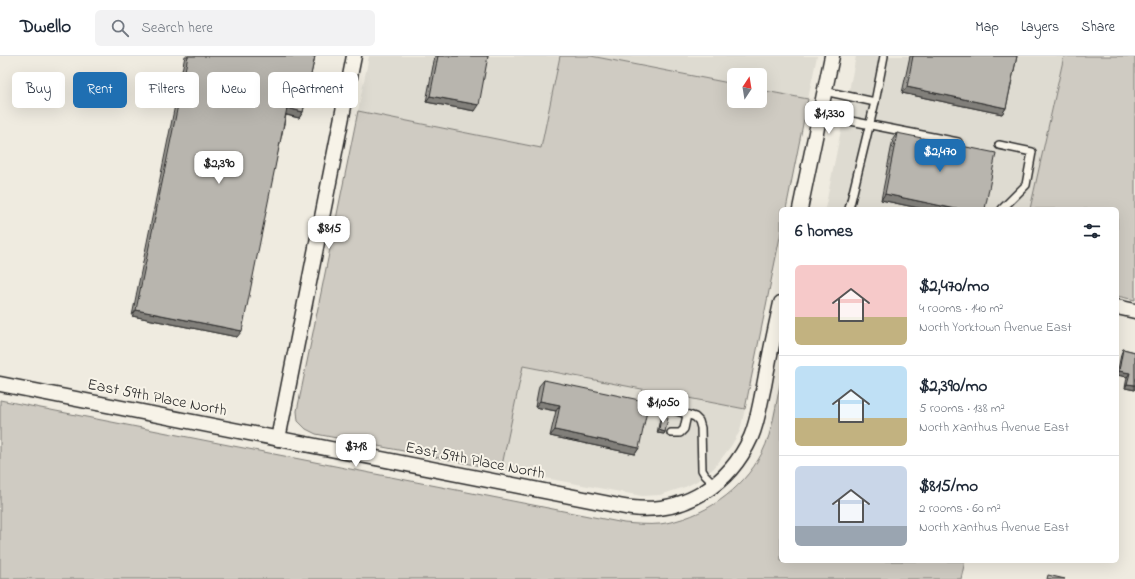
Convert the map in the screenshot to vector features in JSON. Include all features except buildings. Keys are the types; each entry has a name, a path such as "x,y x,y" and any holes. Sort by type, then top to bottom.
{"street":[{"path":"278,439 354,56"},
{"path":"800,207 832,56"},
{"path":"1119,307 1135,311"},
{"path":"711,488 725,476 742,456 752,435 758,414 779,313"},
{"name":"East 59th Place North","path":"0,384 632,508 660,508 676,504 711,488"}],"lane":[{"path":"849,207 870,124 884,56"},
{"path":"824,91 875,102"},
{"path":"820,115 958,142"},
{"path":"999,145 1032,152 1026,185 1004,207"},
{"path":"664,407 695,417 699,421 701,428 702,470 711,488"},
{"path":"671,433 680,433 684,429 687,415"}],"shaded area":[{"path":"369,56 560,56 541,148 358,111"},
{"path":"560,56 591,56 727,83 727,108 767,108 767,91 808,99 786,207 779,207 779,242 745,409 523,366 501,470 316,434 306,429 298,421 297,411 358,111 541,148"},
{"path":"591,56 817,56 808,99 767,91 767,68 727,68 727,83"},
{"path":"856,56 1064,56 1030,207 825,207"},
{"path":"1064,56 1135,56 1135,300 1119,296 1119,207 1030,207"},
{"path":"522,366 745,409 740,431 731,446 714,468 697,481 685,487 660,495 642,496 501,470"},
{"path":"779,390 779,563 965,563 961,579 0,579 0,400 624,523 638,524 660,524 691,516 706,509 732,491 754,467 762,453 769,436"}]}
